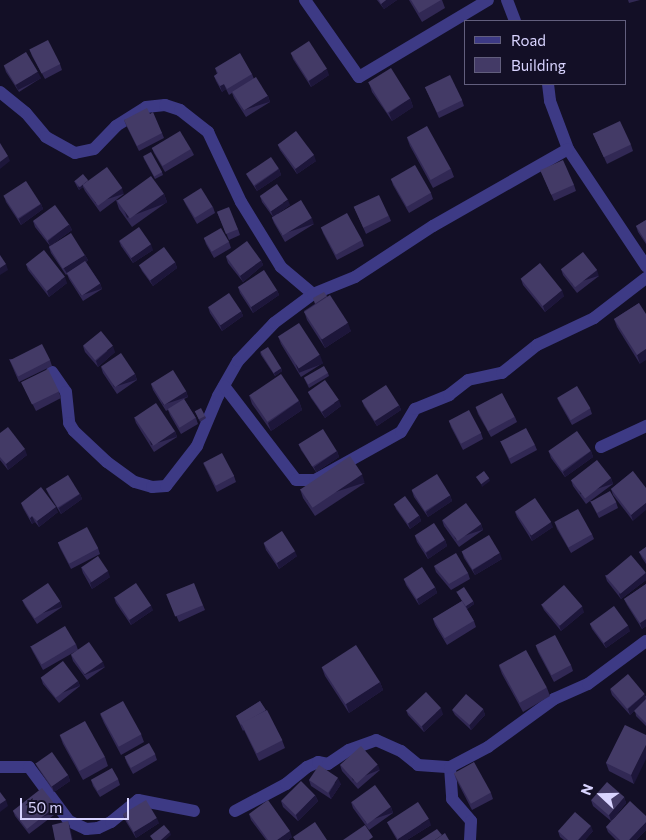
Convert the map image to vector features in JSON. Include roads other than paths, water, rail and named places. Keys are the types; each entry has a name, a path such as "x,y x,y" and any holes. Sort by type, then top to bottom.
{"street":[{"path":"305,0 359,77 488,0"},
{"path":"507,0 515,20"},
{"path":"548,85 550,102 568,148 646,266"},
{"path":"0,92 26,113 46,137 75,153 94,149 116,126 146,106 165,105 180,110 208,132 241,202 281,267 313,294"},
{"path":"52,372 66,392 69,422 74,431 107,462 135,482 152,487 166,486 179,473 197,446 224,386 249,348 274,323 313,294 355,277 433,226 568,148"},
{"path":"224,386 296,480 315,480 401,432 415,409 423,404 449,394 473,378 502,373 537,345 594,318 646,278"},
{"path":"601,447 646,426"},
{"path":"236,812 286,784 313,764 328,764 349,750 376,740 401,751 418,765 450,766 488,747 554,699 588,684 646,641"},
{"path":"450,766 452,798 471,821 470,840"},
{"path":"0,767 29,767 69,821 86,829 98,828 111,822 138,800 194,811"}]}
